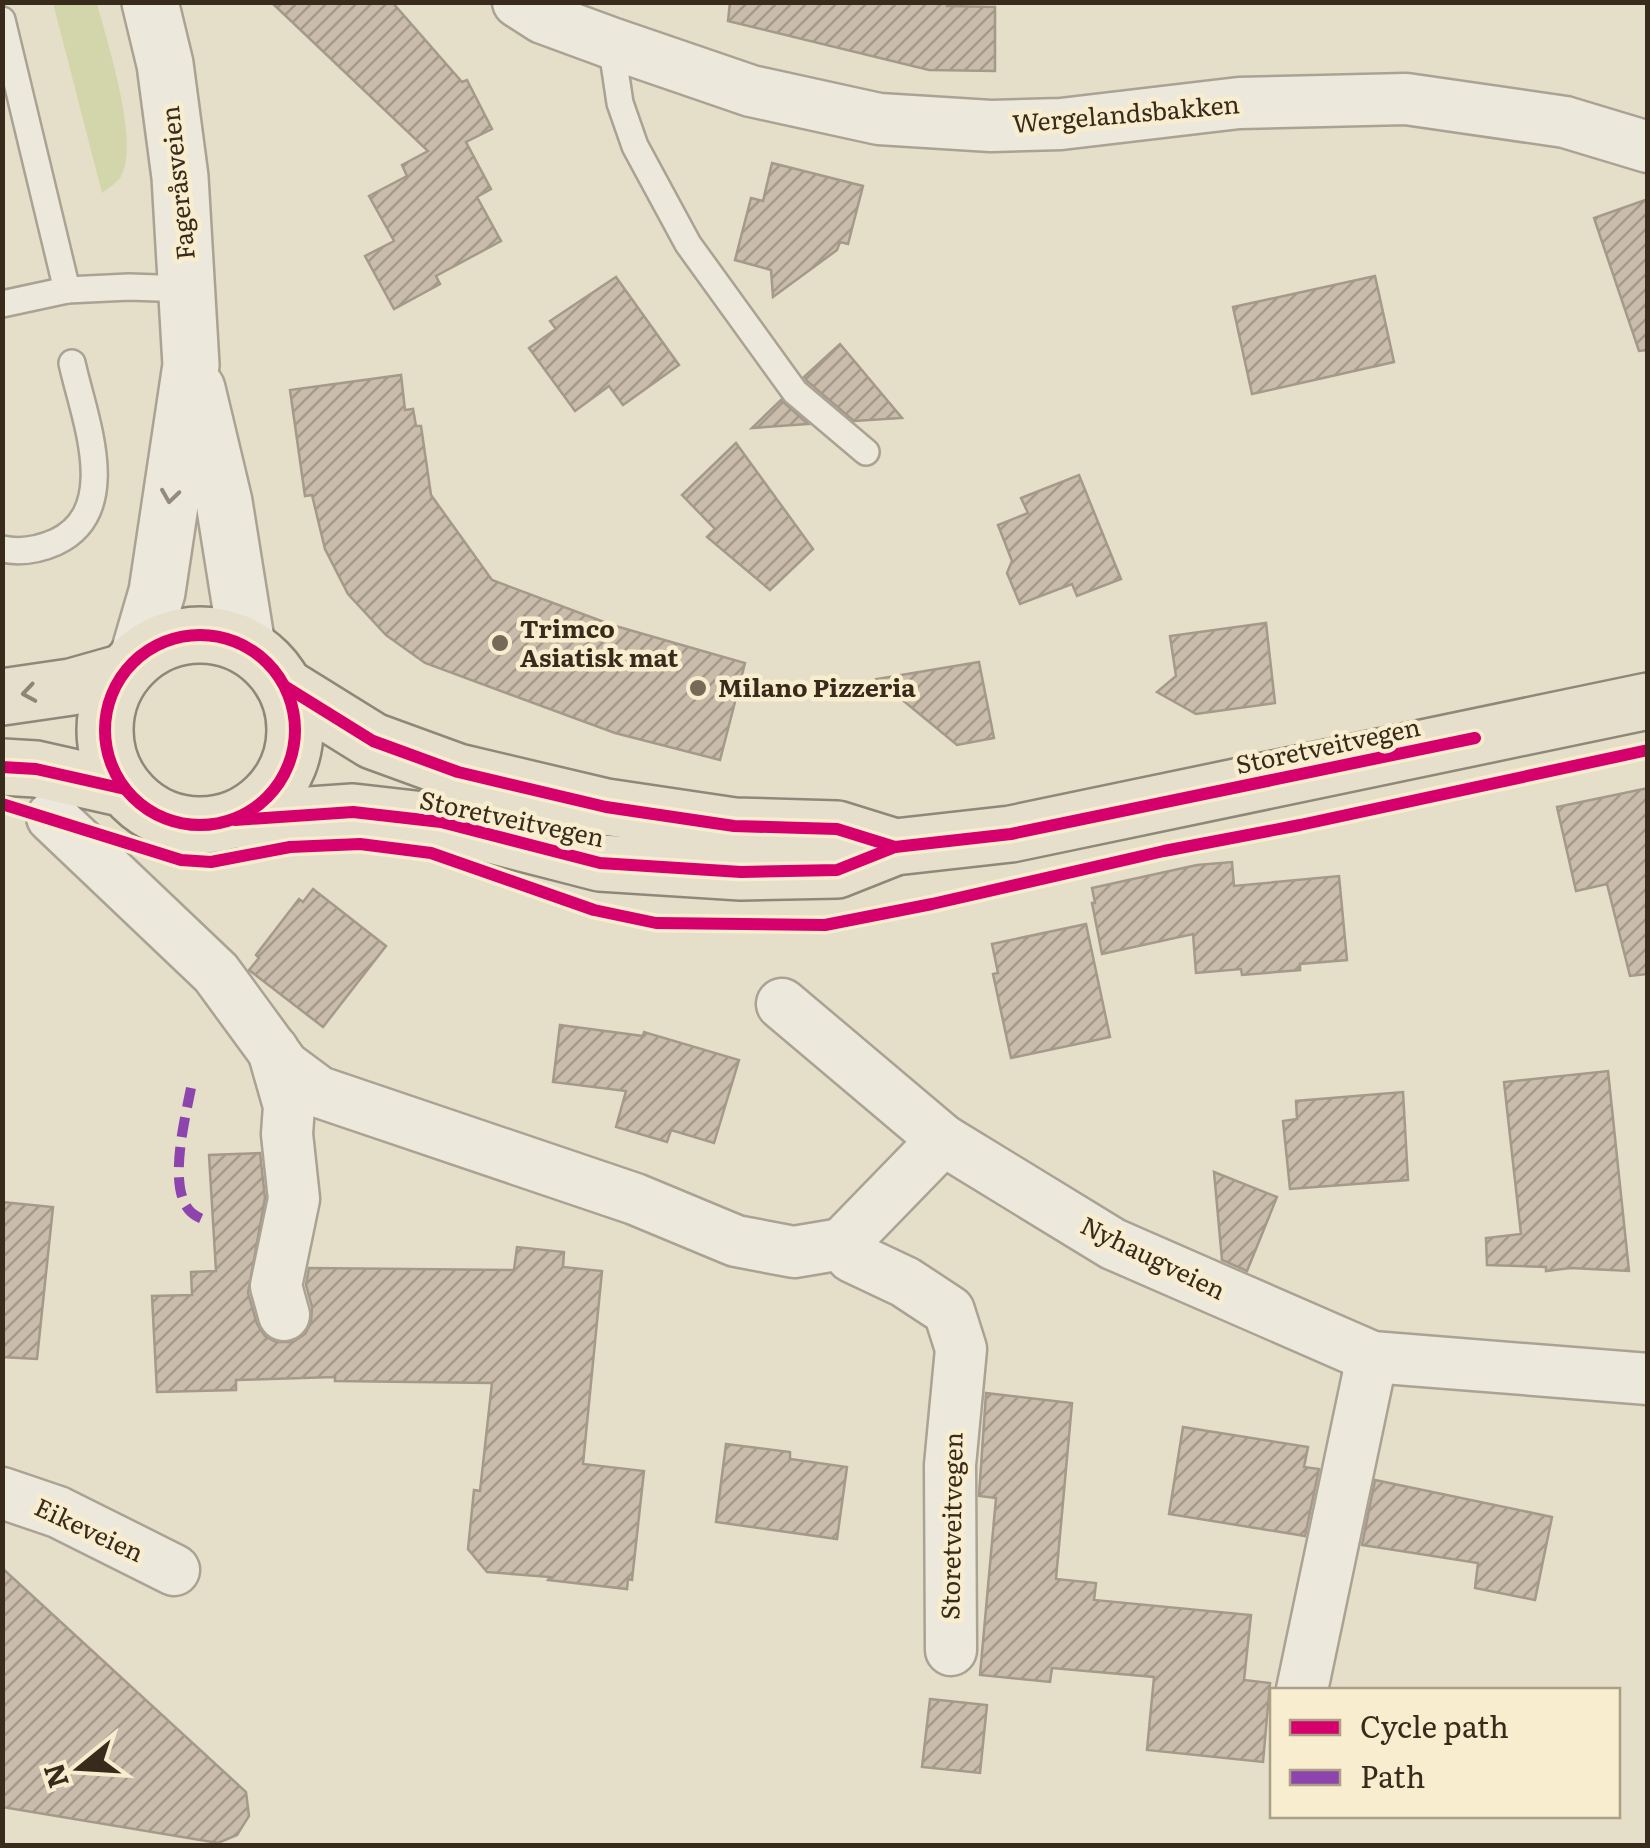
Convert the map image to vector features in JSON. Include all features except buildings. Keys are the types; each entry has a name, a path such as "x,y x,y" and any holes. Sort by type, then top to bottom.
{"main road":[{"path":"2,697 71,687 131,664 155,645 177,636 226,637 247,646 270,664 286,687 294,714 295,740 288,766 275,790 256,808 234,820 199,825 163,818 142,806 125,789 111,766 105,741 105,715 114,689 131,664"},
{"name":"Storetveitvegen","path":"286,687 373,741 458,772 606,808 734,826 836,829 895,847"},
{"name":"Storetveitvegen","path":"234,820 352,812 441,822 600,863 741,872 836,870 895,847 1011,834 1648,700"},
{"path":"2,767 36,768 125,789"}],"street":[{"name":"Fageråsveien","path":"131,664 157,592 191,365 180,177 165,64 150,2"},
{"name":"Wergelandsbakken","path":"518,2 543,18 611,44 751,90 880,119 991,126 1061,124 1239,103 1406,99 1565,122 1648,147"},
{"name":"Fageråsveien","path":"191,365 224,502 247,646"},
{"path":"52,817 216,974 284,1066 319,1092 635,1200 736,1241 794,1252 842,1244 943,1140"},
{"name":"Nyhaugveien","path":"782,1004 943,1140 1113,1244 1372,1357 1648,1379"},
{"path":"272,1045 289,1106 294,1200 276,1286 284,1314"},
{"name":"Storetveitvegen","path":"842,1244 852,1257 905,1282 950,1312 960,1349 950,1465 951,1650"},
{"path":"1302,1688 1372,1357"},
{"name":"Eikeveien","path":"2,1493 58,1512 174,1570"}],"lane":[{"path":"2,20 67,290"},
{"path":"611,44 620,103 635,146 688,244 795,392 866,452"},
{"path":"2,304 67,290 129,286 188,289"},
{"path":"2,550 42,548 64,538 85,518 94,493 94,464 72,363"}],"green space":[{"path":"53,3 97,3 114,66 125,118 126,163 120,178 102,193"}],"marked path":[{"path":"191,1088 180,1151 180,1185 189,1210 210,1222"}],"cycle path":[{"path":"200,635 236,642 267,663 288,694 295,730 288,766 267,797 236,818 200,825 164,818 133,797 112,766 105,730 112,694 133,663 164,642 200,635"},
{"path":"286,687 373,741 458,772 606,807 734,826 837,829 895,847"},
{"path":"235,820 353,812 441,822 600,863 741,872 837,870 895,847 1011,834 1475,738"},
{"path":"2,804 181,860 211,862 290,847 360,844 431,853 594,910 656,923 825,925 1648,750"},
{"path":"2,767 36,769 125,789"}],"place":[{"name":"Trimco Asiatisk mat","path":"500,643"},
{"name":"Milano Pizzeria","path":"698,688"}]}
